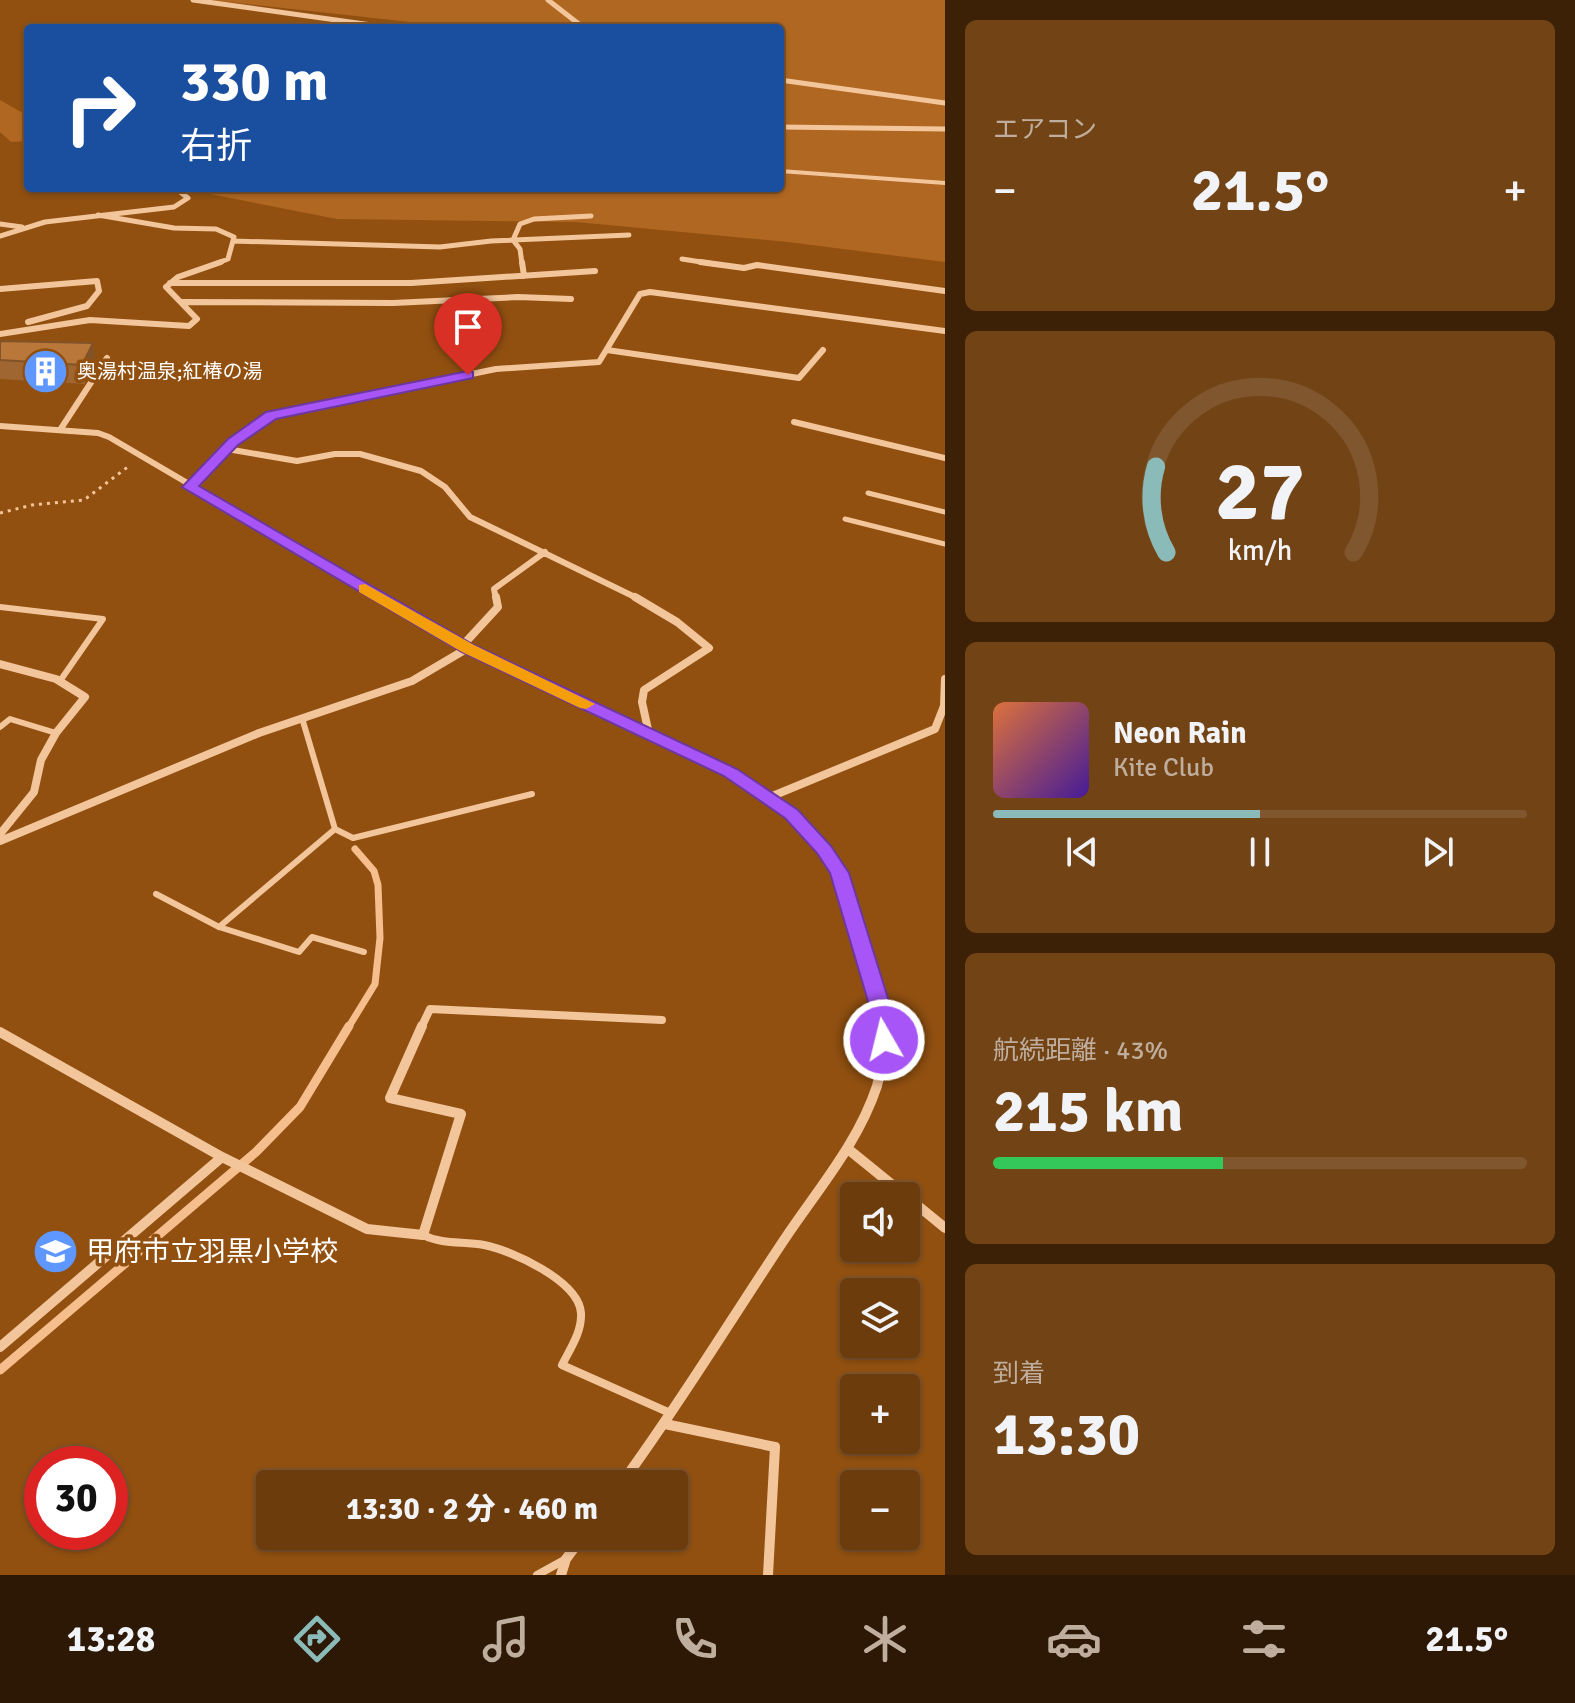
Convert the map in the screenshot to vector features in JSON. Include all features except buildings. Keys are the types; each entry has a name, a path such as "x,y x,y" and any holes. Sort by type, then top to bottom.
{"street":[{"path":"193,0 364,24"},
{"path":"247,0 253,9"},
{"path":"548,0 579,24"},
{"path":"784,81 945,103"},
{"path":"784,127 945,129"},
{"path":"0,236 23,227 174,207 188,198 180,192"},
{"path":"0,332 88,320 189,328 197,319 168,293 166,287 178,277 228,259 234,237 216,229 163,226 98,215"},
{"path":"513,240 520,224 534,219 591,216"},
{"path":"0,224 23,227"},
{"path":"233,241 440,247 629,235"},
{"path":"513,240 520,249 524,276"},
{"path":"682,259 744,268 757,265 945,291"},
{"path":"169,283 450,281 595,271"},
{"path":"0,289 97,281 100,286 100,294 82,310 0,332"},
{"path":"450,281 450,300"},
{"path":"189,487 227,449 271,415 496,369 566,362 591,365 599,362 640,294 650,292 945,331"},
{"path":"181,302 393,303 518,297 571,299"},
{"path":"607,350 799,378 823,350"},
{"path":"60,430 107,358"},
{"path":"794,422 945,458"},
{"path":"0,426 98,433 465,647 730,772 770,797 800,823 825,850 839,873 881,1008 884,1040 877,1085 848,1149 786,1237 669,1419 631,1470"},
{"path":"227,449 297,461 335,454 360,454 421,471 445,487 470,517 618,587 677,622 709,648 644,690 642,702 649,734"},
{"path":"0,841 259,733 412,681 465,647 498,607 494,589 545,552"},
{"path":"0,664 60,681 76,688 85,697 56,733 41,760 34,792 0,834"},
{"path":"770,797 935,729 944,706 945,679"},
{"path":"0,1032 222,1157 367,1229 423,1235 461,1114 390,1098 430,1009 662,1020"},
{"path":"848,1149 889,1182"},
{"path":"0,1347 222,1157"},
{"path":"920,1207 945,1228"},
{"path":"669,1419 775,1447 768,1575"},
{"path":"561,1575 573,1550"}],"lane":[{"path":"784,171 945,183"},
{"path":"868,493 945,512"},
{"path":"845,519 945,544"},
{"path":"0,607 103,619 60,681"},
{"path":"302,718 335,829 353,838 532,794"},
{"path":"0,727 10,719 56,733"},
{"path":"219,927 240,905 319,846 335,829"},
{"path":"156,894 219,927 299,952 312,937 364,952"},
{"path":"423,1235 436,1242 484,1245 512,1254 567,1287 580,1306 580,1325 562,1365 669,1419"},
{"path":"537,1575 566,1559"}],"path":[{"path":"0,513 32,505 84,500 143,457"}],"shaded area":[{"path":"210,0 945,0 945,262 788,242 576,222 337,219 205,192 784,192 784,24 428,24"},
{"path":"0,100 24,114 24,141 11,142 0,132"}],"waterway":[{"path":"348,1028 375,984 380,938 378,885 374,871 355,849"},
{"path":"0,1370 256,1152 300,1107 349,1026"}],"slow traffic":[{"path":"365,589 468,648 586,704"}],"place":[{"name":"奥湯村温泉;紅椿の湯","path":"46,371"},
{"name":"甲府市立羽黒小学校","path":"55,1252"}],"route":[{"path":"468,375 271,415 233,442 189,487 468,648 730,772 792,814 825,850 839,873 881,1008 884,1040"}]}
